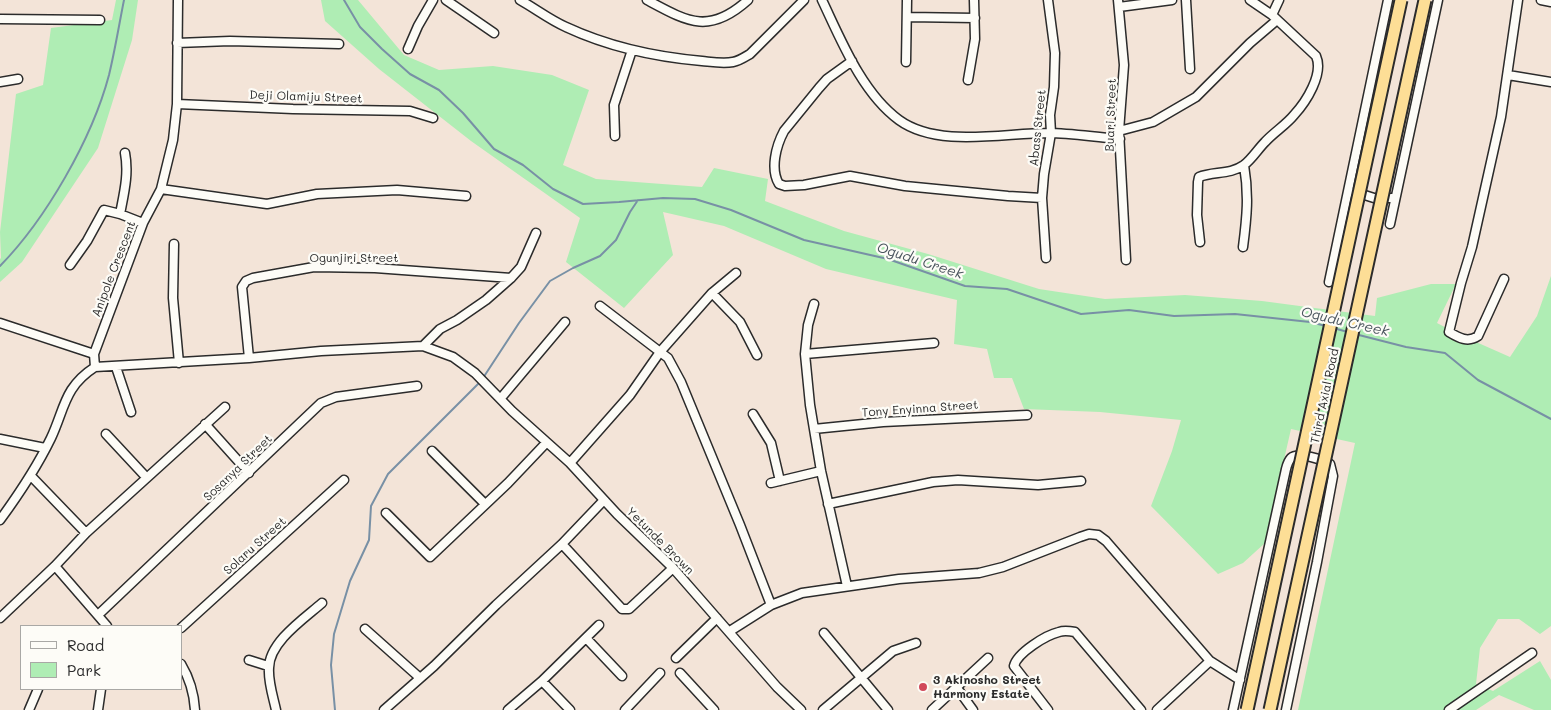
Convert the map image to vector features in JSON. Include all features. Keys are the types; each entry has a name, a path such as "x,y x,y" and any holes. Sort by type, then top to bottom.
{"highway":[{"name":"Third Axial Road","path":"1247,710 1401,0"},
{"name":"Third Axial Road","path":"1270,710 1425,0"}],"street":[{"name":"Anipole Crescent","path":"95,367 94,354 143,223 161,189 173,140 177,104 178,0"},
{"path":"408,49 418,26 433,0"},
{"path":"446,0 494,33"},
{"path":"520,0 566,27 584,35 632,50 671,59 733,62 750,54 804,0"},
{"path":"647,0 684,19 707,22 727,16 748,0"},
{"path":"822,0 852,61 877,97 899,120 911,127 940,134 979,137 1051,133 1120,139"},
{"path":"906,62 907,0"},
{"path":"968,80 975,39 974,0"},
{"name":"Abass Street","path":"1046,258 1042,198 1051,133 1050,115 1054,87 1055,53 1048,0"},
{"path":"1118,3 1172,0"},
{"path":"1186,0 1190,69"},
{"path":"1200,242 1196,215 1200,177 1230,171 1244,164 1294,116 1309,93 1319,69 1316,56 1275,17 1250,0"},
{"path":"1119,131 1154,122 1196,97 1275,17 1279,0"},
{"path":"1329,282 1388,0"},
{"path":"1390,224 1438,0"},
{"path":"1504,279 1475,339 1466,340 1449,332 1460,283 1472,247 1501,117 1518,0"},
{"path":"1541,0 1551,2"},
{"name":"Buari Street","path":"1118,3 1124,64 1119,131 1126,260"},
{"path":"908,17 974,18"},
{"path":"0,19 100,20"},
{"path":"177,43 230,41 339,44"},
{"path":"615,136 614,105 632,50"},
{"path":"852,61 827,79 784,131 780,140 774,173 779,184 785,186 804,185 850,176 905,186 1042,198"},
{"path":"1508,75 1551,82"},
{"path":"0,82 18,79"},
{"name":"Deji Olamiju Street","path":"177,104 293,109 410,111 433,118"},
{"path":"120,214 127,178 125,153"},
{"path":"1244,164 1248,195 1244,247"},
{"path":"161,189 267,204 318,194 387,190 466,196"},
{"path":"1348,189 1374,198 1395,198"},
{"path":"70,265 87,241 104,210 143,223"},
{"path":"0,520 31,476 51,438 69,393 82,376 95,367 250,358 321,351 423,346 440,329 486,300 511,278 521,267 536,233"},
{"path":"174,244 173,298 179,362"},
{"name":"Ogunjiri Street","path":"250,358 242,287 246,281 253,278 314,268 375,268 511,278"},
{"path":"570,463 630,395 660,352 712,293 736,273"},
{"path":"712,293 740,322 757,355"},
{"path":"814,304 808,325 805,354 810,404 820,471 847,586"},
{"path":"600,306 668,358 681,382 740,524 771,605"},
{"path":"499,396 565,322"},
{"path":"0,323 94,354"},
{"path":"805,354 934,343"},
{"name":"Yetunde Brown","path":"423,346 453,356 475,372 546,443 570,463 604,500 673,568 777,687 800,710"},
{"path":"116,367 131,412"},
{"name":"Sosanya Street","path":"98,615 321,403 336,397 417,386"},
{"path":"0,618 146,477 225,407"},
{"path":"753,414 770,443 780,481"},
{"name":"Tony Enyinna Street","path":"814,429 883,422 1027,415"},
{"path":"205,424 249,472"},
{"path":"106,434 146,477"},
{"path":"0,439 45,448"},
{"path":"386,514 430,557 546,443"},
{"path":"432,451 485,504"},
{"path":"1233,710 1286,469 1294,456 1321,460 1330,464 1332,476 1317,562 1286,710"},
{"path":"771,483 820,471"},
{"path":"31,476 86,534"},
{"name":"Solaru Street","path":"182,627 344,480"},
{"path":"828,504 933,482 958,480 1038,485 1080,481"},
{"path":"384,710 562,544 604,500"},
{"path":"730,631 771,605 802,593 899,579 979,573 1003,567 1089,534 1098,535 1106,541 1210,661 1240,680"},
{"path":"562,544 622,609 629,609 673,568"},
{"path":"55,566 106,625"},
{"path":"276,710 268,666 271,653 281,640 322,603"},
{"path":"676,658 717,618"},
{"path":"508,710 542,681 599,625"},
{"path":"365,629 420,678"},
{"path":"1048,710 1014,666 1019,655 1060,631 1075,632 1141,710"},
{"path":"824,634 888,710"},
{"path":"586,638 622,676"},
{"path":"823,710 893,651 916,643"},
{"path":"1449,710 1532,653"},
{"path":"932,710 988,658"},
{"path":"249,660 268,666"},
{"path":"1157,710 1210,661"},
{"path":"182,666 188,675 194,694 195,710"},
{"path":"625,710 660,672"},
{"path":"680,673 714,710"},
{"path":"542,681 570,710"},
{"path":"957,688 974,710"},
{"path":"29,710 38,690"},
{"path":"98,710 101,690"}],"green space":[{"path":"116,0 138,0 132,40 98,148 22,262 0,282 0,232 16,94 43,85 51,28 112,20"},
{"path":"321,0 358,0 404,55 439,70 493,66 552,75 589,90 563,165 596,179 702,187 714,168 768,179 765,201 844,231 928,254 1039,289 1105,299 1185,295 1262,301 1375,316 1377,298 1431,284 1456,284 1437,323 1510,357 1537,316 1551,276 1551,626 1540,634 1519,619 1498,619 1480,648 1476,684 1493,691 1540,661 1551,680 1551,710 1534,710 1499,695 1476,710 1298,710 1355,443 1291,429 1265,543 1243,563 1218,574 1151,506 1172,451 1181,420 1100,412 1024,409 1012,378 994,378 987,349 954,344 957,300 826,269 724,226 663,212 673,255 624,308 566,262 580,218 471,141 379,69 325,21"}],"waterway":[{"path":"0,266 17,247 50,202 79,151 101,100 109,75 124,0"},
{"name":"Ogudu Creek","path":"344,0 360,27 382,49 410,74 439,90 463,113 494,149 523,165 553,189 583,204 663,198 695,199 731,210 804,240 888,259 965,286 1007,289 1081,314 1129,310 1174,316 1235,314 1310,322 1326,326"},
{"path":"483,378 519,323 550,281 600,256 616,240 638,200"},
{"name":"Ogudu Creek","path":"1333,328 1348,332"},
{"name":"Ogudu Creek","path":"1355,334 1406,347 1445,353 1478,380 1551,419"},
{"path":"335,710 331,665 334,634 350,581 369,540 371,506 388,474 480,382"}],"place":[{"name":"3 Akinosho Street Harmony Estate","path":"923,687"}]}
